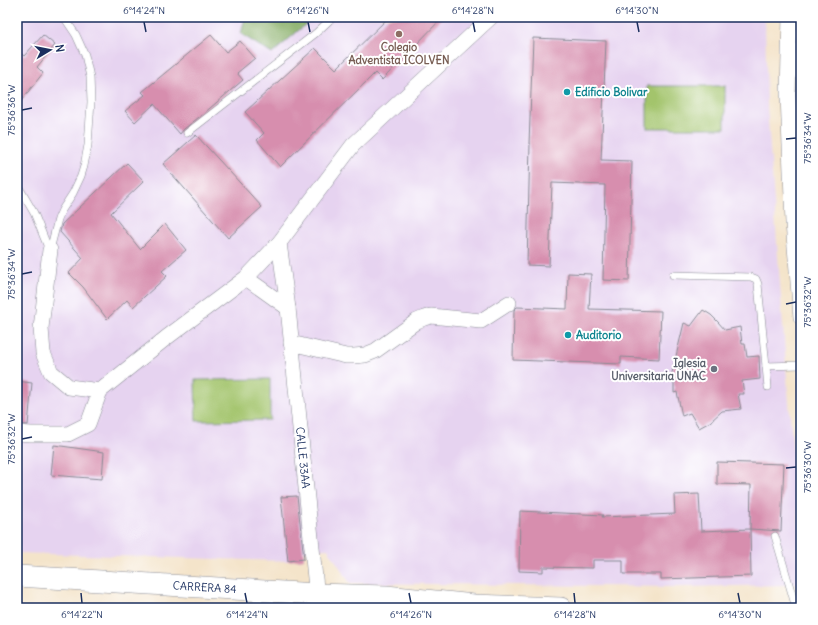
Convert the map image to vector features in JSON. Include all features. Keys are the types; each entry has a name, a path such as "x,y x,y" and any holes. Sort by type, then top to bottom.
{"street":[{"path":"17,433 68,434 88,424 100,391 166,338 246,278 279,244 353,145 491,17"},
{"path":"790,17 794,94 793,223 801,317"},
{"name":"CALLE 33AA","path":"279,244 288,308 318,601"},
{"path":"50,250 41,328 43,353 51,372 69,387 100,391"},
{"path":"246,278 288,308"},
{"path":"291,343 346,356 365,355 375,351 417,321 424,318 431,316 481,321 509,303"},
{"name":"CARRERA 84","path":"17,576 318,601 386,596 474,606 561,608"}],"lane":[{"path":"50,250 58,219 73,193 84,166 88,144 91,102 90,77 86,55 76,35 64,17"},
{"path":"187,133 316,33 333,17"},
{"path":"17,184 34,213 50,250"},
{"path":"673,275 751,277 756,279 758,284 768,387"},
{"path":"766,366 801,364"},
{"path":"775,536 796,608"}],"shaded area":[{"path":"17,17 765,17 767,106 801,549 801,584 681,587 350,583 328,549 304,551 304,559 288,561 17,553"}],"green space":[{"path":"245,17 314,17 272,54 241,34"},
{"path":"647,86 725,86 725,128 647,128"},
{"path":"270,379 270,420 196,421 195,380"}],"building":[{"path":"389,17 443,17 382,80 375,73 280,167 257,140 264,133 245,112 315,48 336,69"},
{"path":"43,35 55,45 37,67 43,73 17,106 17,50 24,56"},
{"path":"211,35 226,52 240,41 255,58 237,73 243,80 180,134 154,104 135,122 125,111 145,95 142,92"},
{"path":"533,38 606,41 601,160 632,161 629,281 603,280 605,185 552,183 549,266 527,265"},
{"path":"196,135 262,207 228,238 163,164"},
{"path":"127,163 144,181 111,213 140,249 165,224 186,250 162,271 167,276 133,307 127,300 107,319 83,287 69,273 83,258 60,232 62,224"},
{"name":"Auditorio","path":"568,273 591,274 589,309 661,311 659,359 621,357 621,364 513,360 514,310 517,307 567,309"},
{"name":"Iglesia Universitaria UNAC","path":"703,310 711,315 725,330 740,327 742,344 745,344 747,357 759,356 760,379 742,381 744,394 738,394 741,409 722,411 710,422 699,428 690,413 682,416 677,392 674,393 674,377 671,377 684,323 691,326"},
{"path":"17,381 32,383 28,425 17,424"},
{"path":"54,445 104,452 102,479 51,475"},
{"path":"717,462 784,464 781,531 750,529 751,485 717,484"},
{"path":"699,494 701,531 750,529 751,576 661,579 661,574 623,574 623,560 593,560 593,568 543,567 543,572 519,571 520,511 603,515 602,517 675,514 674,495"},
{"path":"297,496 304,559 288,561 281,497"}],"place":[{"name":"Colegio Adventista ICOLVEN","path":"399,34"},
{"name":"Edificio Bolivar","path":"567,92"},
{"name":"Auditorio","path":"568,335"},
{"name":"Iglesia Universitaria UNAC","path":"714,369"}]}
